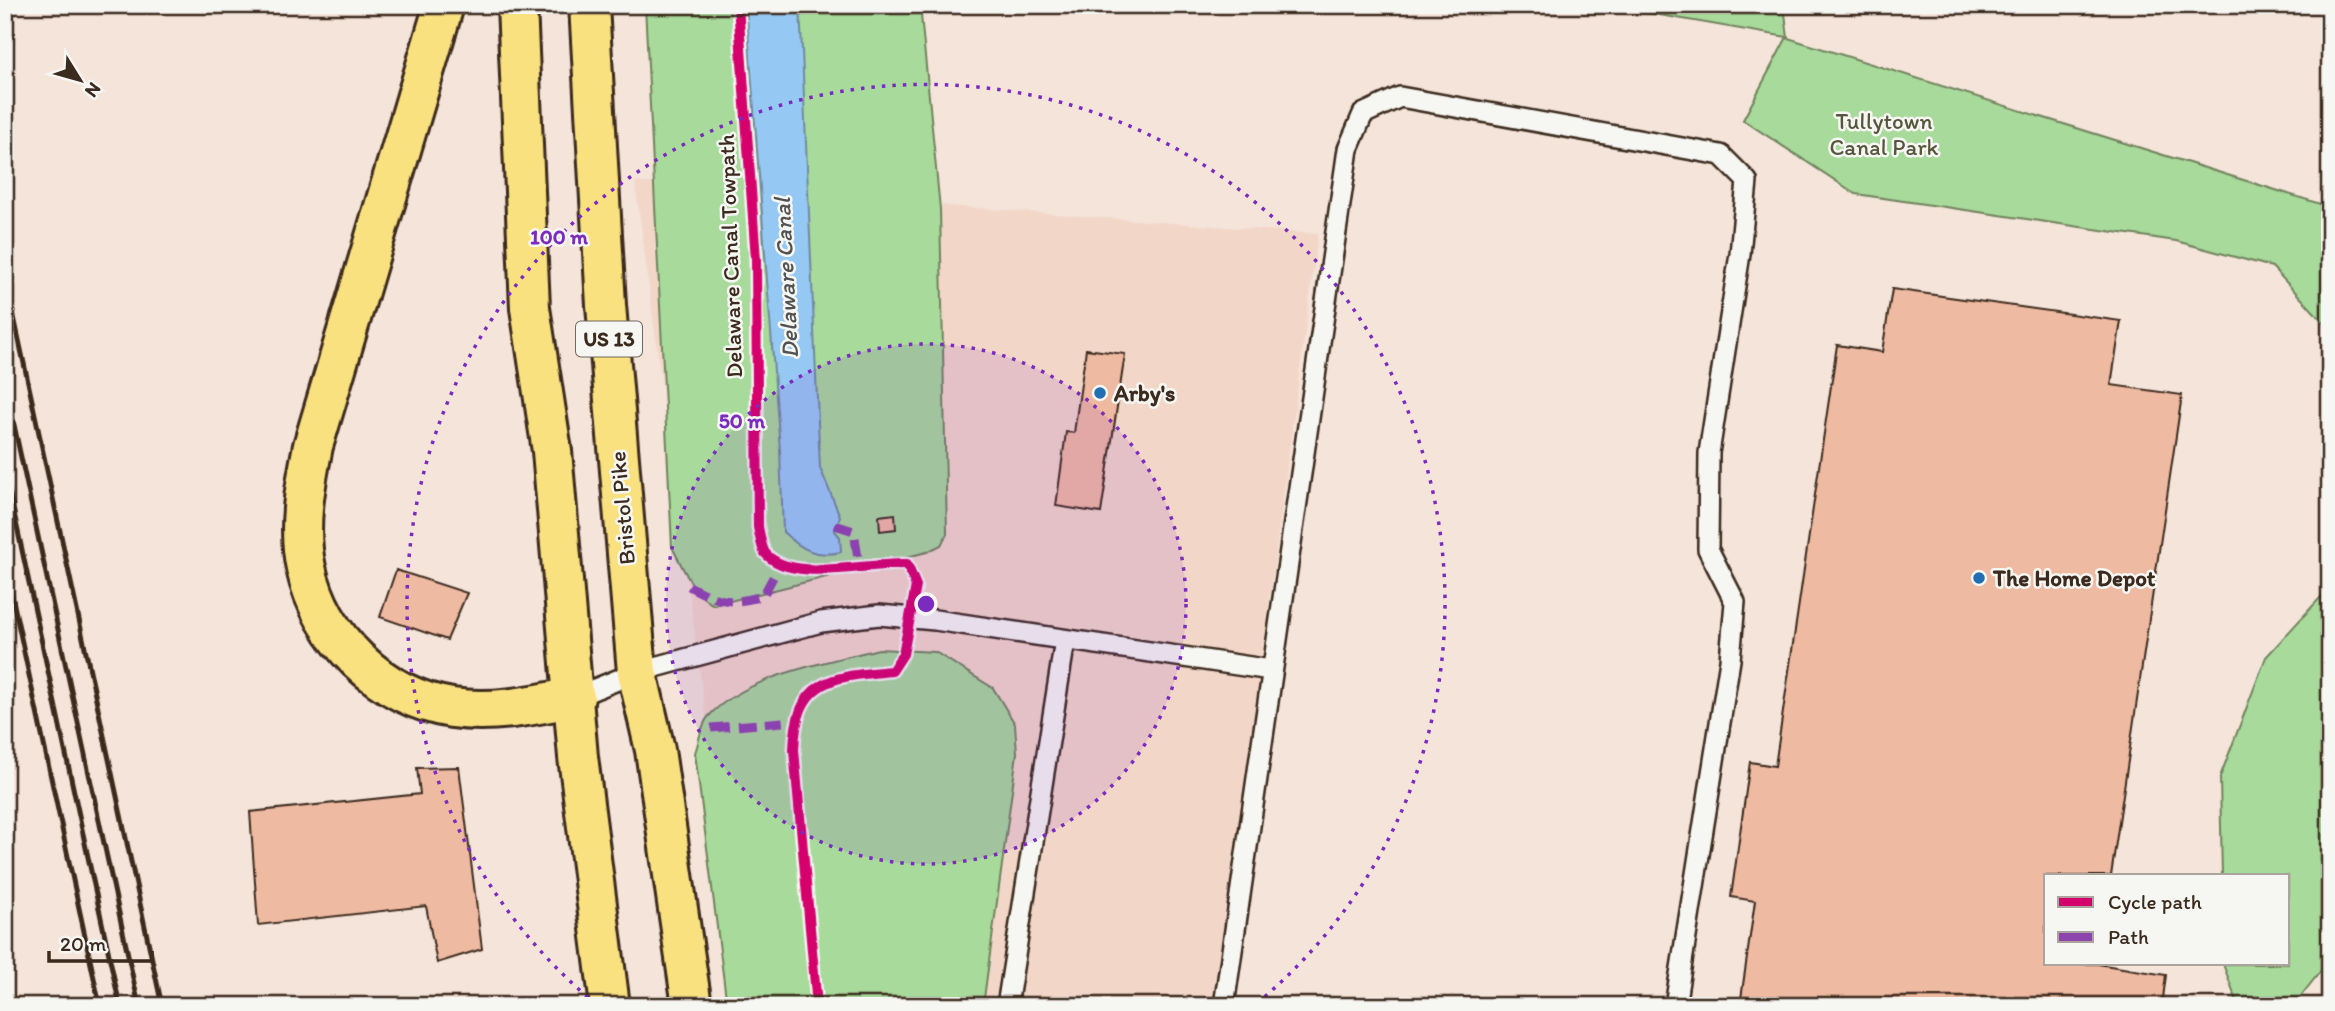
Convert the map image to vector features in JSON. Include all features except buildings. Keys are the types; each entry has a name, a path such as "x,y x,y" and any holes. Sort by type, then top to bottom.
{"highway":[{"path":"444,5 313,446 302,513 306,568 322,611 344,647 365,667 419,699 451,708 485,710 516,708 575,697"},
{"path":"517,5 530,308 552,451 578,757 610,1006"},
{"name":"Bristol Pike","path":"589,5 606,305 637,672 655,750 692,1006"}],"lane":[{"path":"1224,1006 1348,149 1363,114 1400,97 1721,155 1747,181 1740,254 1709,453 1707,549 1735,602 1719,737 1675,1006"},
{"path":"575,697 637,672 850,617 922,619 1271,670"},
{"path":"1007,1006 1065,640"}],"shaded area":[{"path":"635,182 1318,234 1216,1006 744,1006"}],"green space":[{"path":"645,5 920,5 940,209 947,534 941,545 927,552 714,605 700,595 685,572 672,547"},
{"name":"Tullytown Canal Park","path":"1602,5 1784,5 1788,38 2330,207 2330,329 2272,267 2176,241 1856,194 1743,120 1787,37"},
{"path":"2330,587 2330,959 2293,1006 2238,1004 2223,965 2290,965 2290,874 2222,874 2220,777 2266,657"},
{"path":"879,649 935,652 993,688 1015,724 1017,753 983,1006 727,1006 695,753 704,724 724,703 764,681 812,665"}],"water":[{"name":"Delaware Canal","path":"746,5 800,5 820,468 840,516 835,531 840,537 841,552 832,554 809,551 783,532 780,450"}],"railway":[{"path":"5,275 162,1006"},
{"path":"5,383 139,1006"},
{"path":"5,471 120,1006"},
{"path":"5,563 100,1006"}],"marked path":[{"path":"835,525 854,531 859,565"},
{"path":"689,586 717,599 752,599 763,596 780,564"},
{"path":"711,728 795,721"}],"cycle path":[{"name":"Delaware Canal Towpath","path":"738,5 756,260 758,527 762,548 777,562 793,568 812,570 907,564 916,586 903,654 892,671 851,676 821,686 810,695 796,726 794,750 817,1006"}],"place":[{"name":"Arby's","path":"1100,393"},
{"name":"The Home Depot","path":"1979,578"}]}
